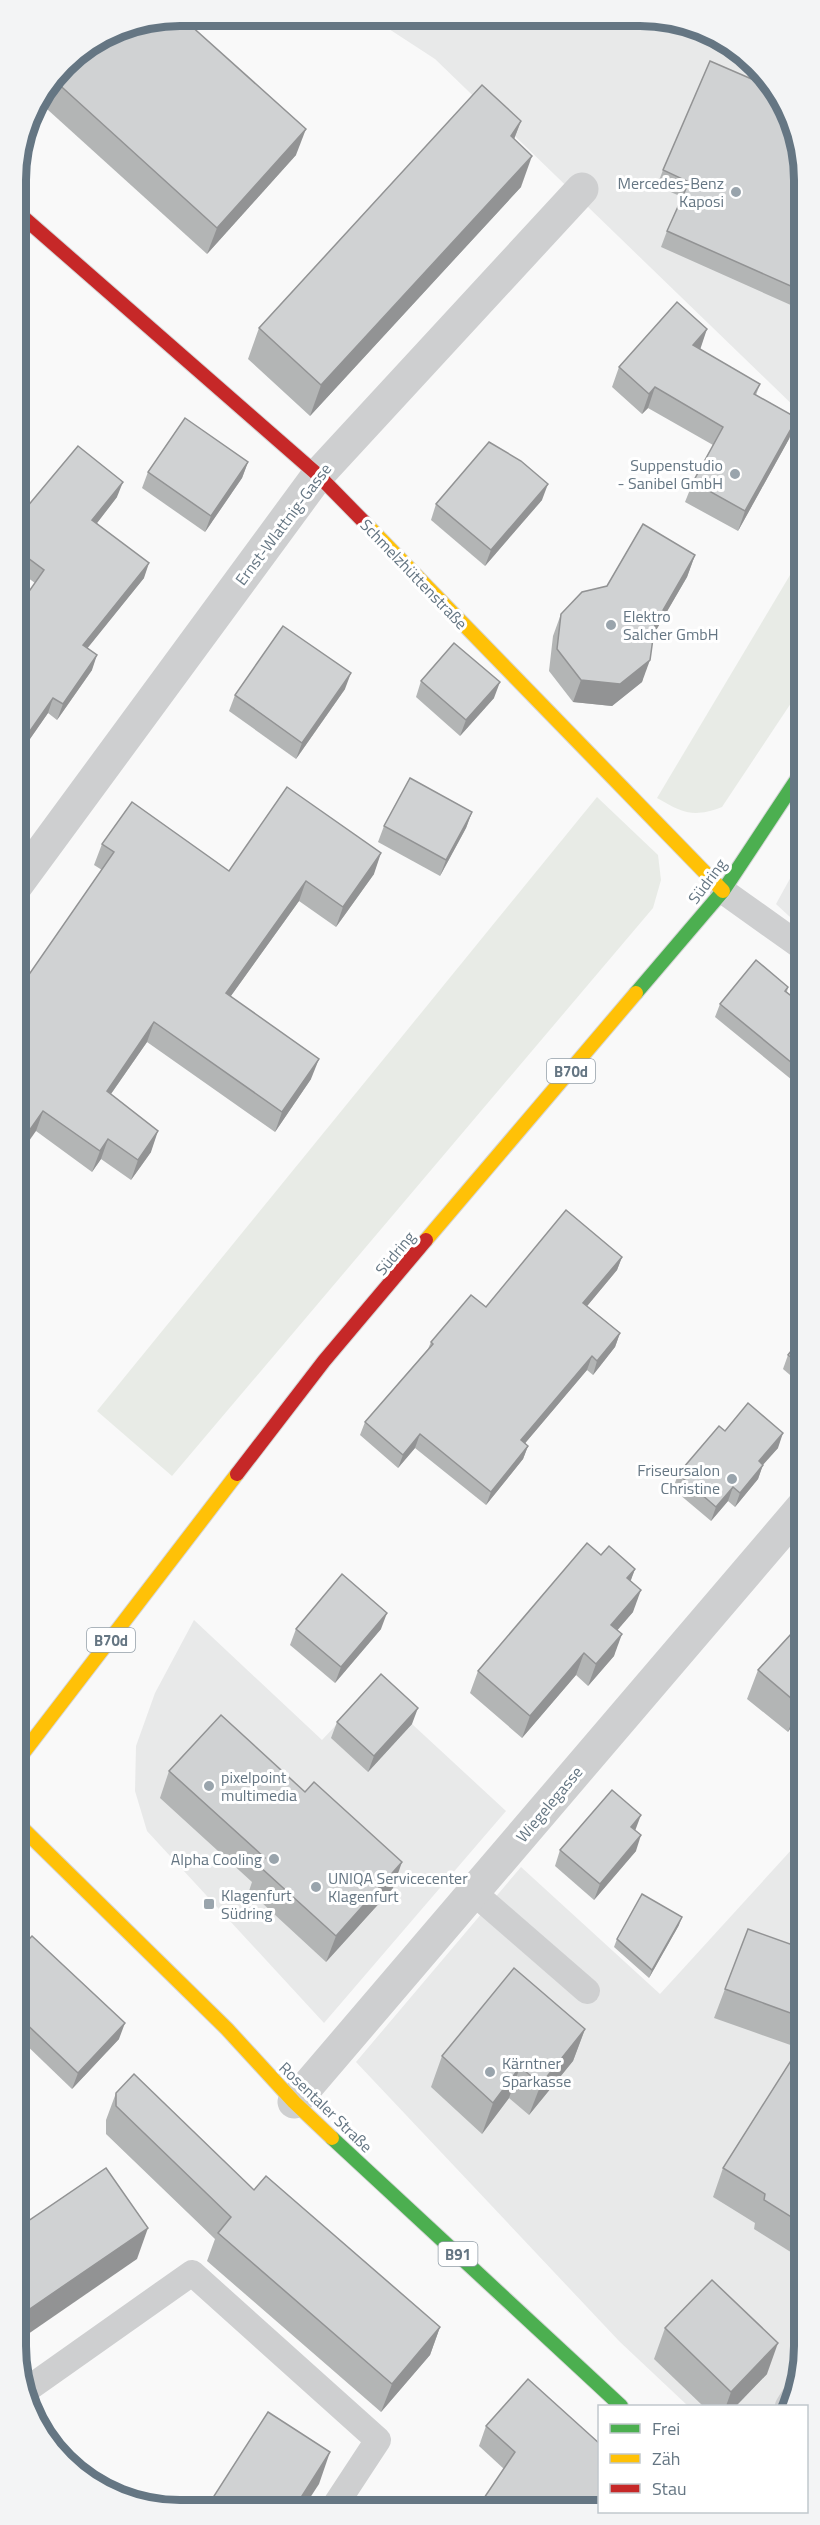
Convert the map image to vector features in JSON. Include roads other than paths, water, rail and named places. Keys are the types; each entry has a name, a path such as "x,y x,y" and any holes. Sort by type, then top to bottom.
{"main road":[{"name":"Schmelzhüttenstraße","path":"26,220 318,475 723,891"},
{"name":"Südring","path":"26,1749 324,1362 723,891 794,784"},
{"name":"Rosentaler Straße","path":"26,1832 219,2021 294,2103 620,2405"}],"street":[{"name":"Ernst-Wlattnig-Gasse","path":"26,872 318,475 582,189"},
{"name":"Wiegelegasse","path":"294,2103 794,1517"}],"lane":[{"name":"Schmelzhüttenstraße","path":"723,891 794,942"},
{"path":"473,1892 587,1991"},
{"path":"31,2387 192,2273 378,2440 339,2500"}],"place":[{"name":"Mercedes-Benz Kaposi","path":"736,192"},
{"name":"Suppenstudio - Sanibel GmbH","path":"735,474"},
{"name":"Elektro Salcher GmbH","path":"611,625"},
{"name":"Friseursalon Christine","path":"732,1479"},
{"name":"pixelpoint multimedia","path":"209,1786"},
{"name":"Alpha Cooling","path":"274,1859"},
{"name":"UNIQA Servicecenter Klagenfurt","path":"316,1887"},
{"name":"Klagenfurt Südring","path":"209,1904"},
{"name":"Kärntner Sparkasse","path":"490,2072"}]}
